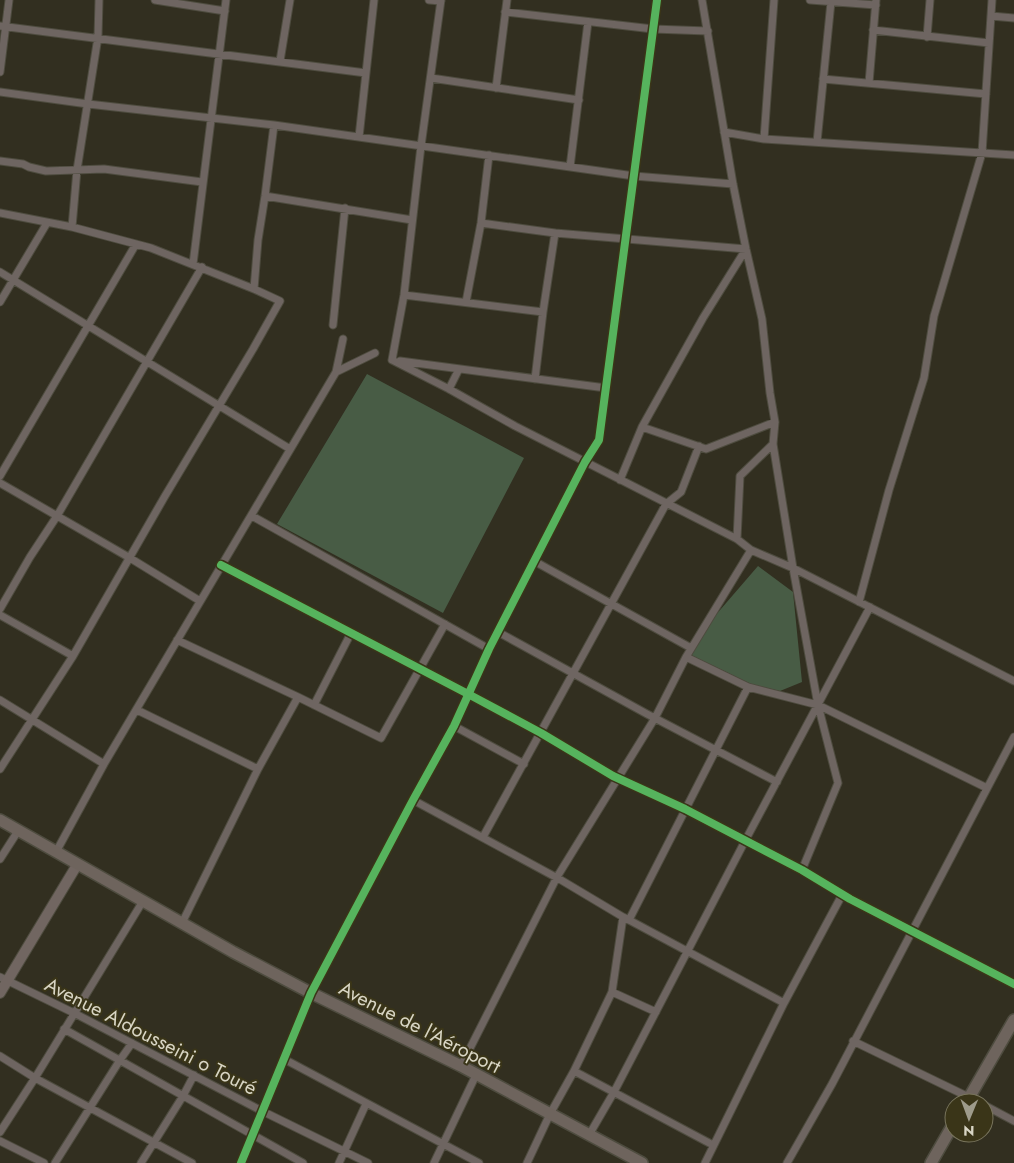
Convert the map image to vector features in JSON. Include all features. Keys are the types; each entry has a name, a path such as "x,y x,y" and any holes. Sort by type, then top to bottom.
{"main road":[{"name":"Avenue de l'Aéroport","path":"0,820 232,952 461,1066 642,1163"},
{"path":"971,1093 1014,1020"},
{"path":"931,1163 944,1140"}],"street":[{"path":"0,72 3,26 9,0"},
{"path":"72,227 77,170 98,37 99,0"},
{"path":"156,0 225,11"},
{"path":"193,264 226,0"},
{"path":"280,61 290,0"},
{"path":"359,137 374,0"},
{"path":"392,360 404,295 441,1 429,0"},
{"path":"496,88 507,0"},
{"path":"241,1163 311,993 412,800 454,726 470,695 489,649 585,462 599,440 656,0"},
{"path":"702,0 733,184 762,319 775,422 773,444 793,568 818,705 838,783 802,870"},
{"path":"764,138 774,0"},
{"path":"810,0 876,2 869,83"},
{"path":"927,36 930,0"},
{"path":"859,602 888,490 924,378 934,316 982,153 992,0"},
{"path":"817,142 831,2"},
{"path":"505,12 653,29 708,31"},
{"path":"991,16 1014,18"},
{"path":"570,167 588,22"},
{"path":"3,26 366,73"},
{"path":"873,30 989,43"},
{"path":"431,78 579,100"},
{"path":"823,79 986,94"},
{"path":"0,92 274,125 634,176 733,184"},
{"path":"254,289 258,240 274,125"},
{"path":"724,132 764,138 1014,155"},
{"path":"466,302 481,223 489,155"},
{"path":"0,161 23,164 46,171 104,168 202,182"},
{"path":"265,196 412,220"},
{"path":"332,325 345,208"},
{"path":"0,213 72,227 136,244 202,267 280,301 73,656 0,769"},
{"path":"0,302 46,222"},
{"path":"481,223 625,240 746,249"},
{"path":"536,379 542,312 555,233"},
{"path":"0,476 136,244"},
{"path":"620,480 642,426 746,249"},
{"path":"0,609 30,557 57,516 202,267"},
{"path":"0,272 290,449"},
{"path":"404,295 542,312"},
{"path":"56,852 104,764 336,372 343,339"},
{"path":"336,372 375,353"},
{"path":"392,360 606,388"},
{"path":"392,360 450,389 515,426 737,540 751,550 793,568 1014,681"},
{"path":"450,389 459,370"},
{"path":"642,426 706,449 775,422"},
{"path":"737,540 740,476 773,444"},
{"path":"483,837 666,504 681,492 699,446"},
{"path":"0,483 200,601"},
{"path":"252,516 489,649"},
{"path":"461,1066 557,877 655,718 691,648 751,550"},
{"path":"534,561 691,648"},
{"path":"221,565 420,668 540,733 617,778 685,809 802,870 842,895 911,932 1014,984"},
{"path":"589,1135 614,1092 870,607"},
{"path":"0,616 73,656"},
{"path":"177,640 381,738 445,624"},
{"path":"314,705 351,632"},
{"path":"498,632 777,782"},
{"path":"686,657 748,687 818,705 987,788"},
{"path":"527,1163 612,992 626,919 748,687"},
{"path":"182,923 258,769 298,697"},
{"path":"0,700 104,764"},
{"path":"137,710 258,769"},
{"path":"454,726 524,764"},
{"path":"787,1163 1014,737"},
{"path":"412,800 557,877 626,919 784,1004"},
{"path":"0,859 18,831"},
{"path":"0,993 4,979 77,865"},
{"path":"705,1163 784,1004 842,895"},
{"path":"0,1132 143,901"},
{"name":"Avenue Aldousseini o Touré","path":"4,979 132,1042 262,1111 368,1163"},
{"path":"612,992 656,1012"},
{"path":"64,1029 303,1163"},
{"path":"853,1041 953,1093"},
{"path":"55,1163 132,1042"},
{"path":"0,1056 35,1078 192,1163"},
{"path":"284,1059 479,1163"},
{"path":"574,1071 713,1145"},
{"path":"141,1163 194,1075"},
{"path":"434,1163 476,1075"},
{"path":"339,1163 366,1104"},
{"path":"994,1110 1014,1121"},
{"path":"0,1141 44,1163"}],"green space":[{"path":"367,374 524,458 443,613 277,524"},
{"path":"758,566 793,592 802,682 780,691 751,684 691,655 714,617"}],"cycle path":[{"path":"241,1163 311,993 454,726 489,649 585,462 599,440 657,0"},
{"path":"221,565 541,733 613,776 685,809 802,870 850,899 1014,984"}]}
